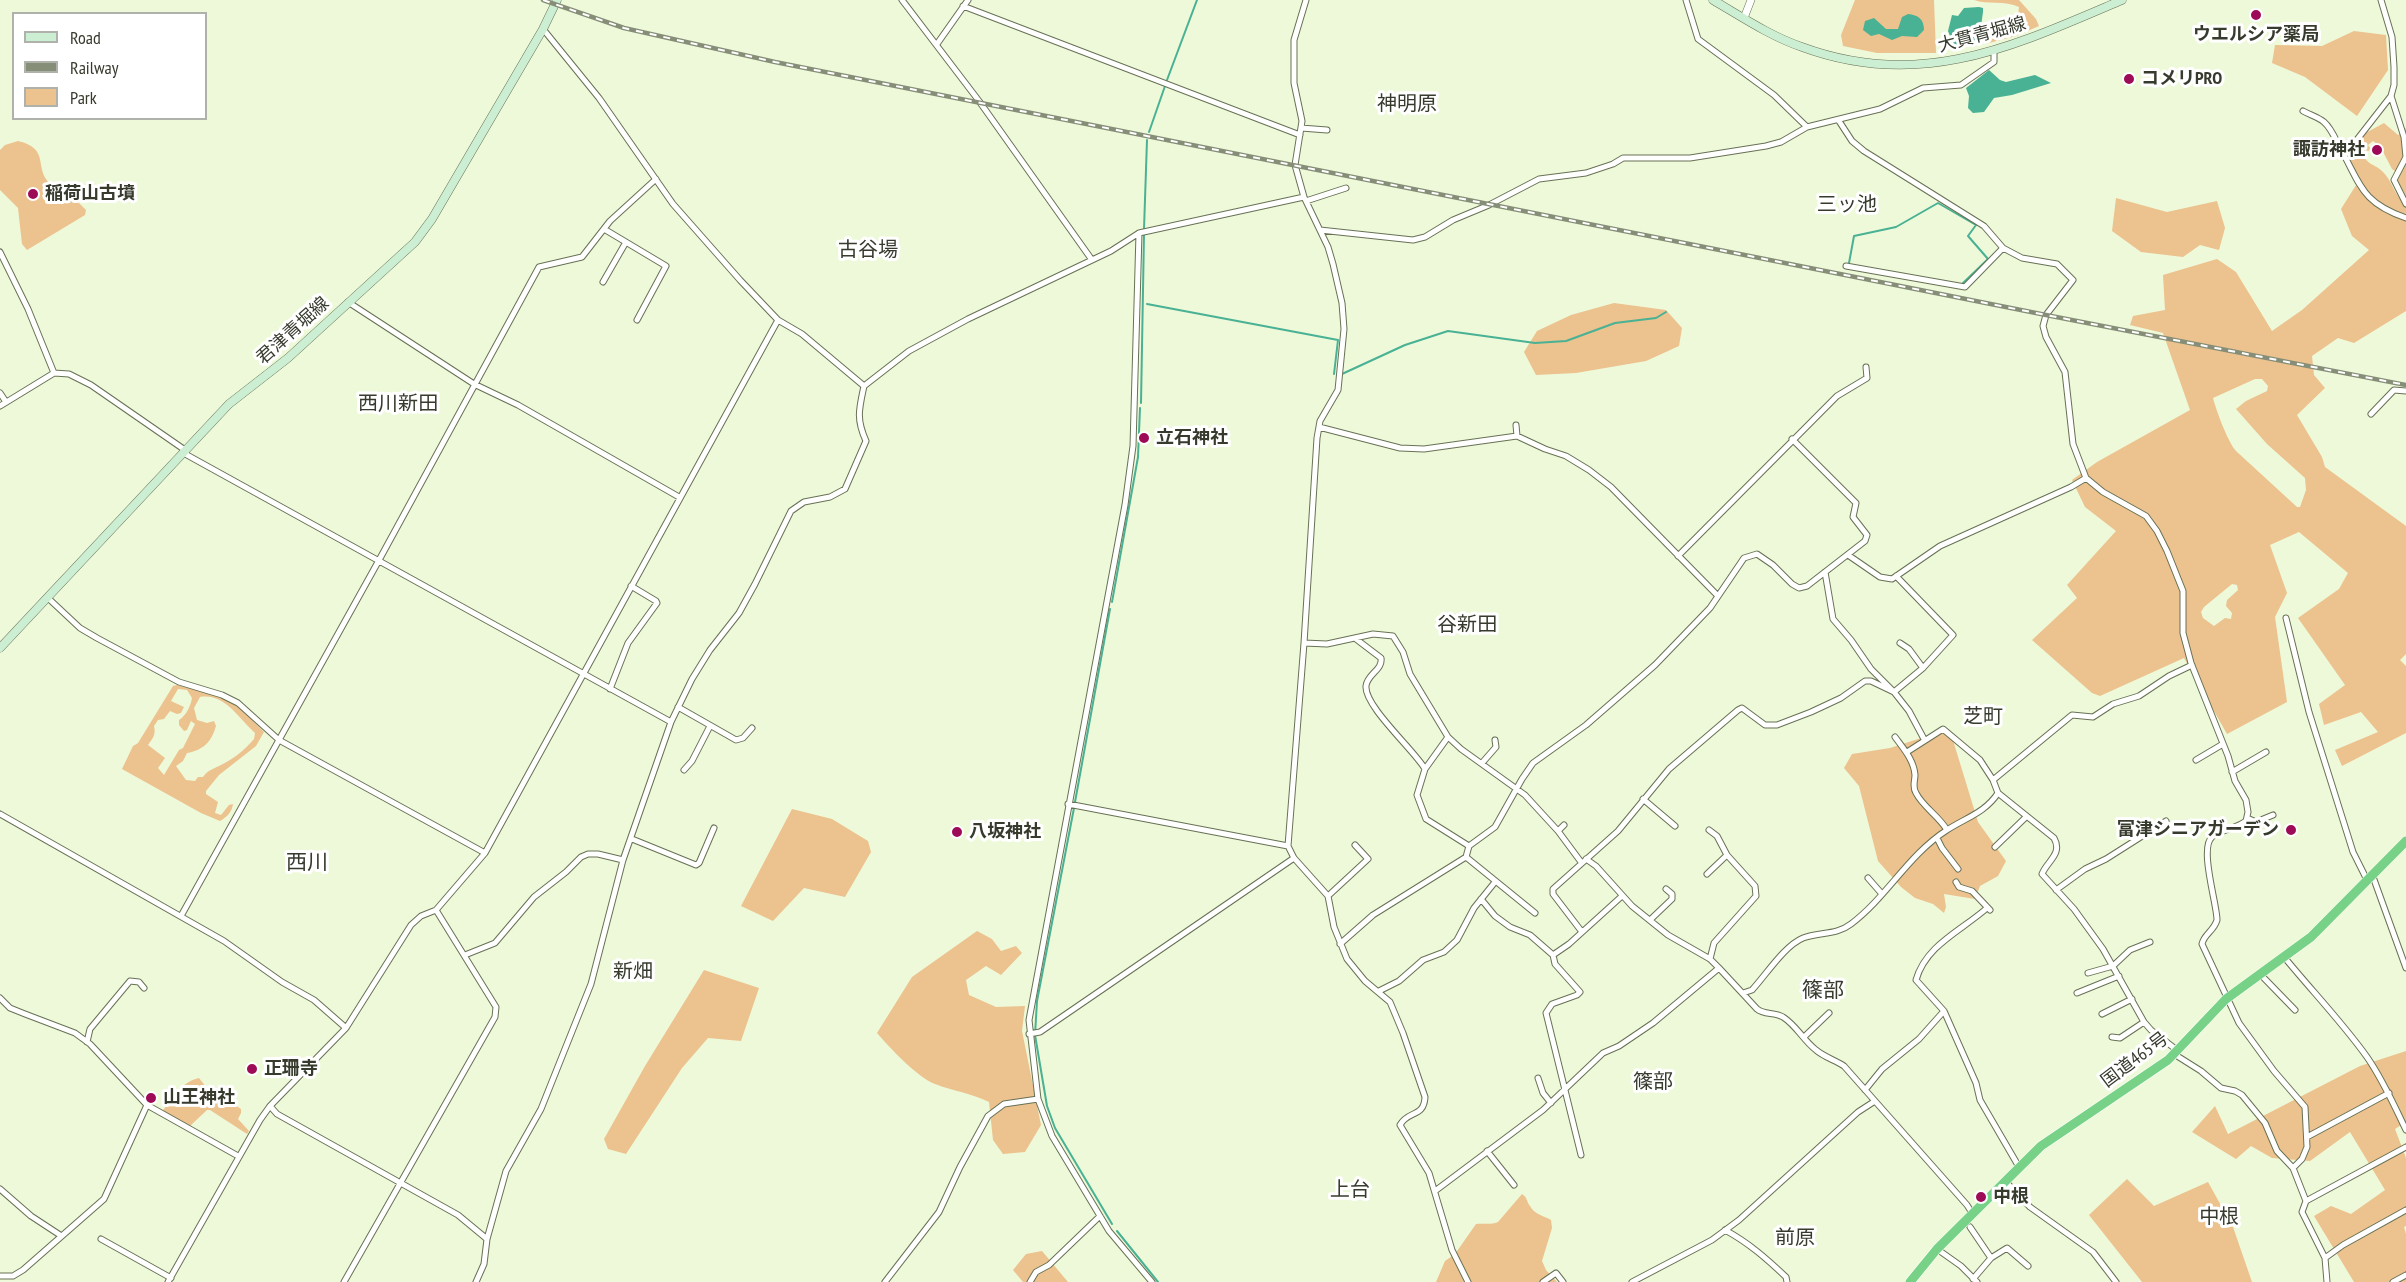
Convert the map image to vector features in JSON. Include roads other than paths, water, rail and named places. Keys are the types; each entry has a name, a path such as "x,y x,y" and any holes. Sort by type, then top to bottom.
{"highway":[{"name":"国道465号","path":"1910,1282 1937,1249 2041,1146 2176,1052 2226,999 2311,937 2406,841"}],"main road":[{"name":"君津青堀線","path":"0,648 229,404 288,358 415,242 543,29 557,0"},
{"name":"大貫青堀線","path":"1713,0 1776,36 1801,47 1866,63 1912,65 1959,60 1994,51 2037,37 2122,0"}],"street":[{"path":"902,0 937,44 1092,260"},
{"path":"937,44 968,0"},
{"path":"1306,0 1294,40 1293,62 1301,132 1295,165 1305,199 1328,247 1338,282 1344,329 1338,390 1319,427 1288,846 1294,858 1328,896 1334,927 1347,959 1359,975 1387,998 1396,1014 1425,1097 1421,1110 1403,1119 1401,1125 1422,1159 1435,1191 1452,1250 1468,1282"},
{"path":"1686,0 1698,39 1774,95 1807,127"},
{"path":"1744,18 1751,0"},
{"path":"2345,155 2391,96 2394,85 2392,37 2381,0"},
{"path":"963,6 1301,132 1328,129"},
{"path":"543,29 598,98 673,204 740,280 778,320 802,334 864,386"},
{"path":"1320,230 1413,240 1425,237 1453,220 1490,205 1539,179 1586,173 1613,164 1623,158 1690,158 1766,146 1782,142 1807,127 1880,110 1923,88 1961,85 1994,62 1994,51"},
{"path":"2391,96 2404,137 2406,157 2394,180 2406,204"},
{"path":"2303,111 2324,122 2345,155 2360,188 2370,201 2406,218"},
{"path":"1839,120 1852,141 1864,152 1984,226 2003,248 2022,258 2057,264 2073,280 2046,315 2043,326 2046,337 2065,372 2073,444 2086,478 2103,492 2146,516 2157,531 2183,591 2183,633 2192,665 2232,772 2246,800 2247,818 2242,824 2210,838 2208,844 2208,868 2217,920 2215,928 2205,936 2202,944 2239,1023 2274,1071 2305,1107 2307,1147 2302,1159 2294,1168"},
{"path":"181,915 539,267 582,257 604,229 656,179"},
{"path":"476,1282 484,1264 487,1239 506,1171 542,1108 591,984 623,860 671,722 710,650 739,614 791,511 804,502 830,497 845,489 866,441 858,414 864,386 909,351 961,323 1092,260 1139,233 1305,199 1346,188"},
{"path":"604,229 666,266 637,320"},
{"path":"1139,233 1133,446 1125,505 1030,1006 1038,1100 1052,1136 1109,1231 1152,1282"},
{"path":"603,282 626,242"},
{"path":"1846,266 1965,287 2003,248"},
{"path":"0,252 28,309 54,373"},
{"path":"348,302 474,384 518,405 680,497"},
{"path":"101,1239 169,1280 238,1156 270,1107 346,1028 411,925 420,916 436,910 485,853 778,320"},
{"path":"1678,555 1837,396 1867,378 1866,367"},
{"path":"0,405 54,373 69,374 91,385 185,450 187,456 671,722"},
{"path":"2371,414 2394,390 2406,391"},
{"path":"0,393 6,402"},
{"path":"1516,425 1517,435"},
{"path":"1319,427 1400,448 1424,448 1517,435 1545,449 1566,456 1611,487 1717,595"},
{"path":"1340,944 1373,915 1466,857 1469,846 1495,827 1533,763 1586,725 1655,665 1710,608 1739,564 1750,554 1756,554 1773,565 1799,588 1807,585 1865,541 1867,535 1853,517 1856,503 1792,440"},
{"path":"1848,555 1880,577 1889,580 1940,546 2071,487 2086,478"},
{"path":"1825,572 1833,619 1871,669 1909,711 1924,739"},
{"path":"1894,692 1923,668 1953,635 1896,576"},
{"path":"610,689 628,643 657,603 631,586"},
{"path":"48,598 80,628 97,638 179,682 222,695 238,703 279,740 485,853"},
{"path":"2286,618 2308,712 2353,852 2369,877 2406,968"},
{"path":"1304,643 1327,644 1373,634 1393,636 1403,652 1410,674 1448,737 1533,802 1583,861 1596,867 1622,896 1650,920 1689,949 1710,959 1761,1012 1776,1013 1804,1037 1817,1052 1844,1066 1967,1204 1972,1213"},
{"path":"1356,639 1381,658 1380,666 1366,682 1366,690 1390,729 1418,756 1425,769"},
{"path":"1900,642 1909,649 1923,668"},
{"path":"1994,780 2072,715 2093,717 2113,704 2139,696 2169,676 2192,665"},
{"path":"1582,932 1552,891 1618,831 1669,769 1742,708 1765,725 1777,725 1841,698 1865,681 1871,681 1894,692"},
{"path":"678,707 736,740 743,738 752,728"},
{"path":"684,770 699,749 711,726"},
{"path":"1907,752 1942,729 1980,760 1994,780 1998,793 2054,838 2058,845 2055,857 2042,874 2080,917 2113,966 2144,1022 2176,1052 2221,1088 2242,1095 2265,1124 2277,1151 2294,1168 2306,1201 2302,1212 2325,1258 2327,1282"},
{"path":"1448,737 1425,769 1417,795 1426,819 1469,846"},
{"path":"1894,737 1907,752 1914,769 1913,785 1917,796 1941,820 1947,830"},
{"path":"1482,763 1496,747 1495,740"},
{"path":"2196,760 2223,744"},
{"path":"2232,772 2266,752"},
{"path":"1743,993 1752,990 1791,946 1803,938 1833,932 1850,925 1872,906 1907,864 1947,830 1984,809 1998,793"},
{"path":"1643,799 1675,826"},
{"path":"1068,804 1288,846"},
{"path":"0,814 224,941 282,982 314,1000 346,1028"},
{"path":"2247,818 2256,822 2273,815"},
{"path":"1995,847 2026,817"},
{"path":"2056,890 2085,869 2106,860 2166,821"},
{"path":"1558,831 1564,825"},
{"path":"632,838 696,865 699,863 714,828"},
{"path":"1709,830 1717,836 1727,855 1755,886 1756,894 1714,943 1710,959"},
{"path":"1938,838 1942,848 1958,869"},
{"path":"1328,896 1368,859 1355,845"},
{"path":"465,955 495,943 534,897 566,872 581,856 598,854 623,860"},
{"path":"1707,874 1727,855"},
{"path":"1466,857 1535,913"},
{"path":"1033,1033 1294,858"},
{"path":"1460,861 1464,868"},
{"path":"1869,878 1882,894"},
{"path":"1379,991 1399,981 1423,960 1438,955 1450,946 1463,931 1474,908 1495,882"},
{"path":"1956,882 1959,887 1972,891 1989,909 1936,947 1922,965 1916,980 1941,1005 1976,1083 1980,1100 2019,1167"},
{"path":"1650,920 1672,898 1672,894 1666,889"},
{"path":"1553,955 1622,896"},
{"path":"1481,899 1495,916 1510,927 1530,935 1553,955 1555,964 1580,992 1552,1004 1546,1010 1581,1155"},
{"path":"344,1282 495,1017 496,1007 436,910"},
{"path":"2088,973 2113,966 2130,950 2150,942"},
{"path":"2285,958 2319,996 2367,1057 2389,1094 2406,1130"},
{"path":"1435,1191 1551,1103 1603,1053 1619,1046 1653,1023 1719,968"},
{"path":"2261,975 2295,1010"},
{"path":"2077,993 2119,976"},
{"path":"87,1042 90,1029 130,981 136,981 144,988"},
{"path":"0,998 10,1008 67,1029 87,1042 147,1105 238,1156"},
{"path":"2102,1014 2132,999"},
{"path":"1865,1090 1882,1069 1919,1039 1944,1011"},
{"path":"1804,1037 1829,1014"},
{"path":"2112,1036 2120,1038 2144,1022"},
{"path":"1538,1078 1543,1093 1551,1103"},
{"path":"2307,1137 2389,1094"},
{"path":"885,1282 939,1212 988,1116 1004,1104 1038,1100"},
{"path":"1632,1282 1739,1220 1858,1112 1875,1101"},
{"path":"0,1276 13,1276 23,1270 60,1235 104,1199 147,1105"},
{"path":"270,1107 277,1114 458,1215 487,1239"},
{"path":"2306,1201 2406,1147"},
{"path":"1487,1151 1514,1185"},
{"path":"2005,1181 2030,1207 2093,1252 2116,1282"},
{"path":"0,1189 60,1235"},
{"path":"2325,1258 2406,1210"},
{"path":"1030,1282 1036,1272 1049,1264 1100,1216"},
{"path":"1970,1227 1991,1258"},
{"path":"1725,1230 1744,1240 1767,1258 1786,1277 1787,1282"},
{"path":"1937,1249 1961,1266 1975,1280 1991,1258 2009,1248 2028,1266"},
{"path":"1543,1282 1556,1273 1563,1282"},
{"path":"2393,1282 2406,1275"}],"water":[{"path":"1964,8 1983,8 1983,12 1975,43 1971,46 1960,41 1956,46 1951,46 1952,41 1948,31 1952,15 1958,16"},
{"path":"1908,14 1915,15 1922,20 1924,30 1917,37 1902,36 1892,40 1879,34 1871,36 1863,30 1865,21 1874,18 1886,29 1898,29 1902,17"},
{"path":"1989,70 2000,80 2006,82 2035,75 2051,83 1994,98 1984,112 1973,113 1968,108 1969,96 1966,88"}],"waterway":[{"path":"1167,80 1197,0"},
{"path":"1149,132 1165,86"},
{"path":"1144,229 1147,140"},
{"path":"1849,263 1854,236 1896,227 1938,203 1976,225 1968,236 1988,259 1962,284"},
{"path":"1141,403 1144,234"},
{"path":"1147,304 1338,340 1334,374"},
{"path":"1342,374 1405,345 1448,331 1535,343 1566,341 1615,323 1656,318 1666,312"},
{"path":"1112,602 1138,457 1140,408"},
{"path":"1075,802 1110,609"},
{"path":"1074,808 1037,1001 1035,1035 1047,1106 1055,1128 1112,1224"},
{"path":"1117,1231 1158,1282"}],"railway":[{"path":"543,0 624,28 775,62 2406,385"}],"place":[{"name":"ウエルシア薬局","path":"2256,15"},
{"name":"コメリPRO","path":"2129,79"},
{"name":"諏訪神社","path":"2377,150"},
{"name":"稲荷山古墳","path":"33,194"},
{"name":"立石神社","path":"1144,438"},
{"name":"富津シニアガーデン","path":"2291,830"},
{"name":"八坂神社","path":"957,832"},
{"name":"正珊寺","path":"252,1069"},
{"name":"山王神社","path":"151,1098"},
{"name":"中根","path":"1981,1197"}],"district":[{"name":"神明原","path":"1407,104"},
{"name":"三ッ池","path":"1847,205"},
{"name":"古谷場","path":"868,250"},
{"name":"西川新田","path":"398,404"},
{"name":"谷新田","path":"1467,625"},
{"name":"芝町","path":"1983,717"},
{"name":"西川","path":"307,863"},
{"name":"新畑","path":"633,972"},
{"name":"篠部","path":"1823,991"},
{"name":"篠部","path":"1653,1082"},
{"name":"上台","path":"1350,1190"},
{"name":"中根","path":"2219,1217"},
{"name":"前原","path":"1795,1238"}]}
